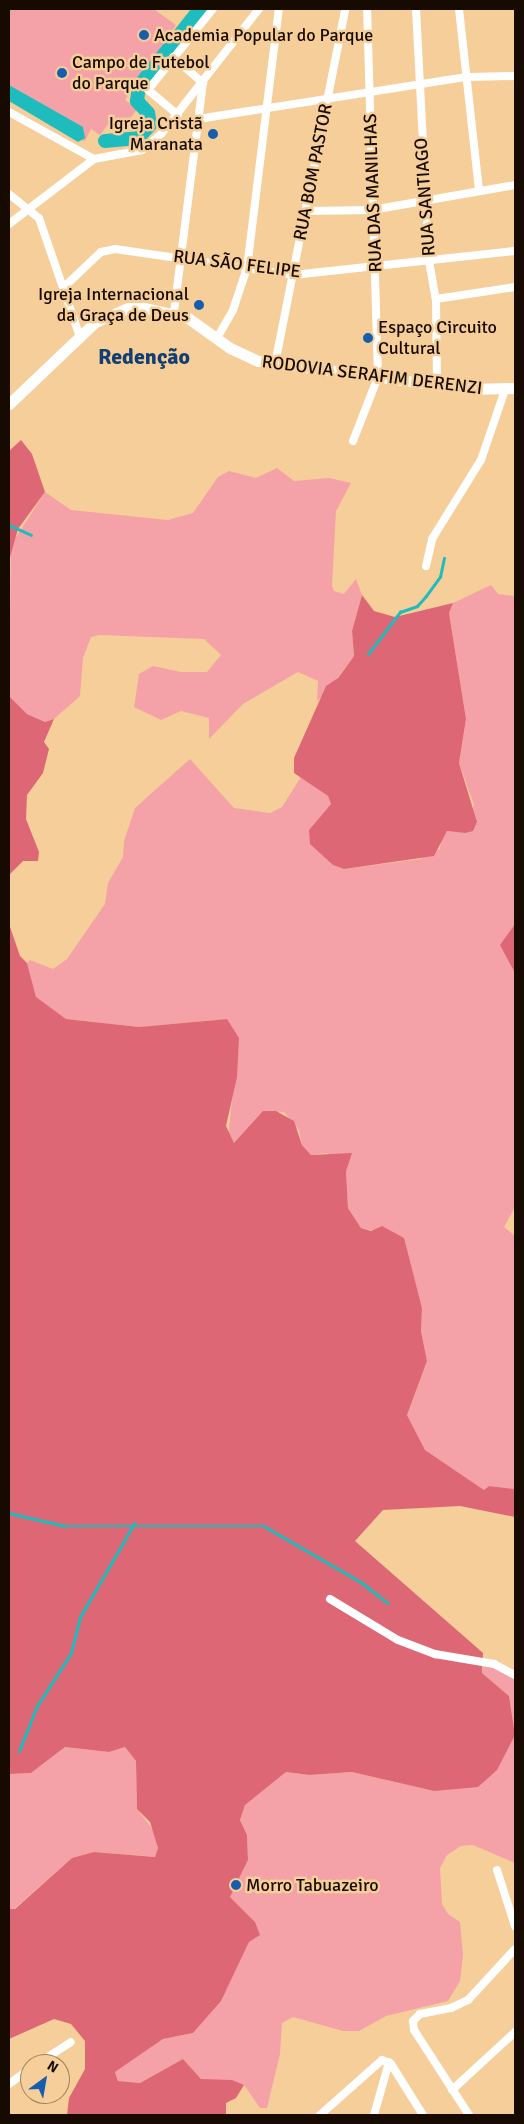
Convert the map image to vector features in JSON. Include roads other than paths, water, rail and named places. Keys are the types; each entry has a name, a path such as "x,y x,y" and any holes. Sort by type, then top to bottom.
{"main road":[{"name":"RODOVIA SERAFIM DERENZI","path":"9,404 80,334 108,315 128,308 174,312 245,357 275,364 437,385 510,389"}],"street":[{"path":"178,116 150,94 150,88 213,9"},
{"path":"9,224 94,159 142,150 178,116 259,9"},
{"path":"217,338 233,310 247,268 279,9"},
{"name":"RUA BOM PASTOR","path":"275,364 345,9"},
{"name":"RUA DAS MANILHAS","path":"367,9 372,210 377,268 378,377"},
{"name":"RUA SANTIAGO","path":"416,9 418,86 429,261 436,299 437,385"},
{"path":"460,9 479,191"},
{"path":"173,57 203,83"},
{"path":"199,117 326,101 467,77 515,76"},
{"path":"174,312 203,83"},
{"path":"188,103 199,117"},
{"path":"9,112 94,159"},
{"path":"305,211 372,210 515,185"},
{"path":"9,194 31,209 43,226 80,334"},
{"name":"RUA SÃO FELIPE","path":"63,288 106,250 181,258 293,275 377,268 515,251"},
{"path":"436,299 515,287"},
{"path":"353,441 378,377"},
{"path":"426,566 432,539 481,460 510,389"},
{"path":"330,1599 398,1640 435,1654 494,1664 515,1675"},
{"path":"497,1870 515,1926"},
{"path":"469,2115 414,2030 415,2017 451,2008 468,2000 515,1949"},
{"path":"452,2090 515,2032"},
{"path":"52,2054 71,2042"},
{"path":"320,2115 387,2061"},
{"path":"374,2115 387,2061"},
{"path":"387,2061 423,2115"},
{"path":"9,2084 20,2076"}],"water":[{"path":"9,85 83,127 85,138 78,142 9,101"}],"waterway":[{"path":"105,141 138,138 150,125 148,113 137,101 139,86 200,9"},
{"path":"9,525 31,535"},
{"path":"368,654 400,612 417,606 426,596 440,577 444,558"},
{"path":"9,1513 65,1526 264,1526 361,1582 388,1603"},
{"path":"19,1751 37,1706 71,1653 80,1617 134,1524"}],"place":[{"name":"Academia Popular do Parque","path":"144,35"},
{"name":"Campo de Futebol do Parque","path":"62,73"},
{"name":"Igreja Cristã Maranata","path":"213,134"},
{"name":"Igreja Internacional da Graça de Deus","path":"199,305"},
{"name":"Espaço Circuito Cultural","path":"368,338"},
{"name":"Morro Tabuazeiro","path":"236,1885"}],"district":[{"name":"Redenção","path":"144,357"}]}
